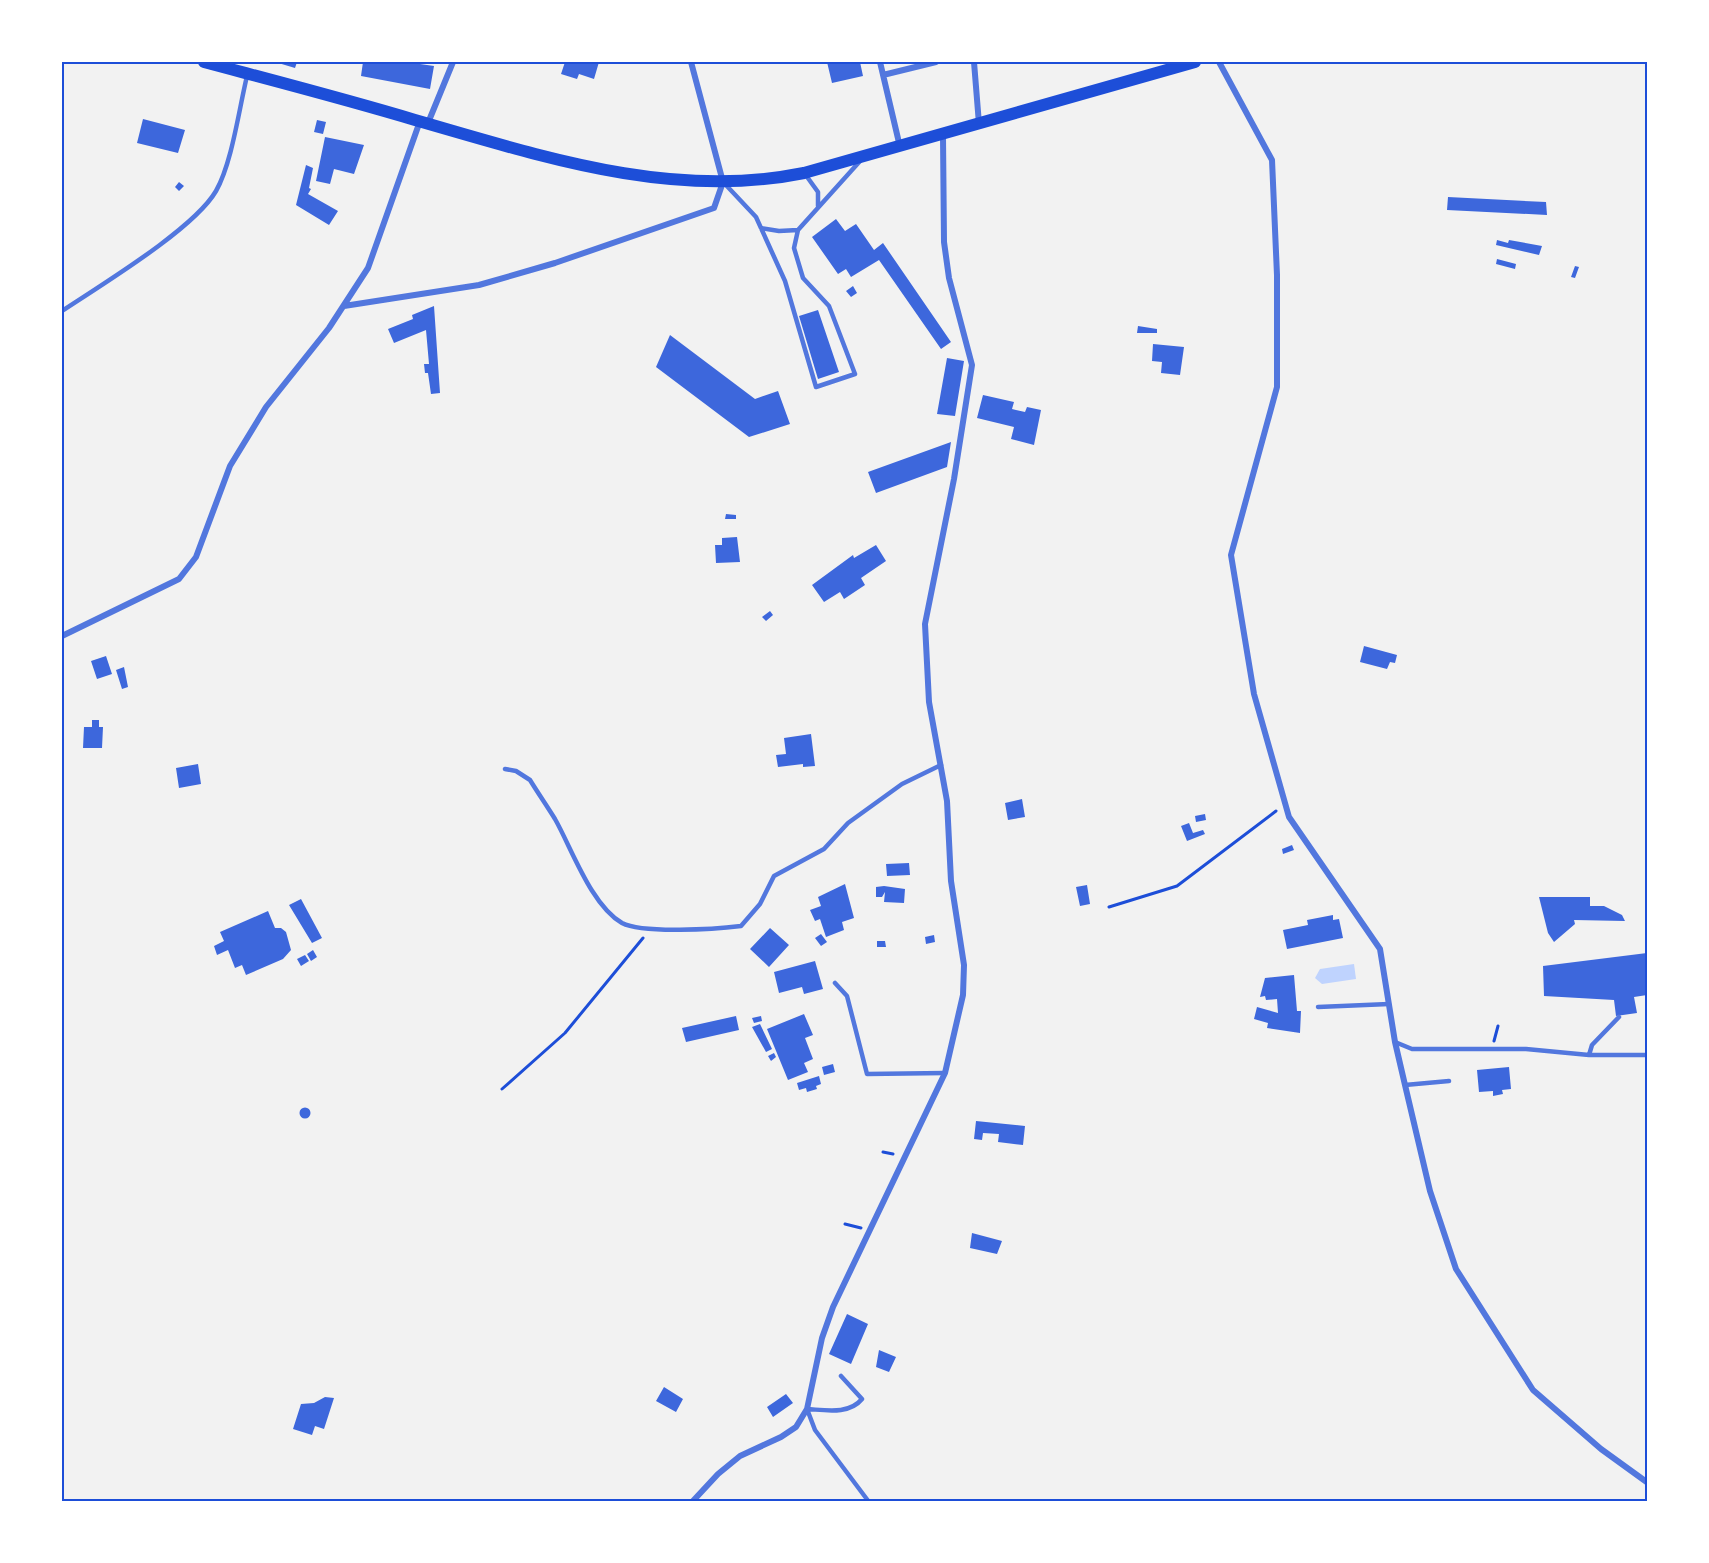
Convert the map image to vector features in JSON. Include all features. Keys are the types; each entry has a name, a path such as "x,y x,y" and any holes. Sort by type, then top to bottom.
{"main road":[{"path":"204,62 540,155 663,179 723,182 762,180 804,173 979,125 1170,65 1195,62"}],"street":[{"path":"62,636 179,579 196,557 230,466 266,407 344,306 368,268 424,122 453,62"},
{"path":"344,306 479,285 555,263 714,208 723,182 691,62"},
{"path":"880,62 900,148"},
{"path":"884,75 936,62"},
{"path":"974,62 979,125"},
{"path":"1219,62 1272,160 1278,275 1278,387 1231,555 1254,694 1289,817 1380,950 1395,1042 1430,1191 1456,1269 1533,1390 1601,1449 1647,1483"},
{"path":"692,1502 718,1473 740,1456 781,1437 796,1427 807,1409 822,1338 868,1230 945,1073 963,995 964,965 951,880 947,801 929,702 925,624 954,479 972,365 949,278 944,242 942,135"}],"lane":[{"path":"62,311 186,223 215,192 223,176 248,74"},
{"path":"723,182 756,217 761,228 785,281 816,387 855,374 829,306 803,278 794,248 798,230 863,158"},
{"path":"804,173 818,192 817,209"},
{"path":"761,228 779,231 798,230"},
{"path":"505,769 516,771 530,780 555,819 584,875 610,914 622,923 637,928 701,929 741,926 753,915 774,876 824,849 848,823 902,784 941,765"},
{"path":"834,983 847,996 867,1074 945,1073"},
{"path":"1318,1007 1389,1004"},
{"path":"1590,1055 1592,1045 1619,1017"},
{"path":"1395,1042 1412,1048 1526,1048 1590,1055 1647,1055"},
{"path":"1405,1085 1449,1081"},
{"path":"841,1376 861,1399 858,1404 848,1409 831,1411 807,1409 815,1430 869,1502"}],"path":[{"path":"1108,907 1177,886 1286,804"},
{"path":"502,1089 565,1033 653,928"},
{"path":"845,1224 868,1230"}],"water":[{"path":"1354,964 1356,979 1322,984 1315,978 1320,969"}],"building":[{"path":"275,62 297,62 295,68"},
{"path":"363,62 406,62 434,66 430,89 361,76"},
{"path":"565,62 599,62 594,79 579,74 577,79 561,74"},
{"path":"827,62 860,62 863,76 832,83"},
{"path":"143,119 185,130 178,153 137,143"},
{"path":"317,120 326,122 323,134 314,132"},
{"path":"325,137 364,145 354,174 334,169 330,184 316,181"},
{"path":"306,165 313,168 309,188 311,189 308,194 338,211 329,225 296,205"},
{"path":"179,182 184,186 179,191 175,187"},
{"path":"1448,197 1546,202 1547,215 1447,210"},
{"path":"836,219 845,231 856,224 874,250 883,243 951,342 941,349 879,260 851,277 846,269 838,274 812,237"},
{"path":"1497,240 1542,246 1539,255 1496,245"},
{"path":"1497,259 1516,264 1515,269 1496,264"},
{"path":"1575,266 1579,267 1575,278 1571,277"},
{"path":"853,286 857,293 851,297 846,291"},
{"path":"434,306 440,393 431,394 428,373 425,373 424,364 429,364 426,330 394,343 388,329 413,319 412,315"},
{"path":"818,310 839,372 818,379 799,316"},
{"path":"1138,326 1157,329 1157,333 1137,333"},
{"path":"670,335 755,399 778,391 790,424 749,437 656,367"},
{"path":"1153,344 1184,347 1180,375 1161,373 1162,362 1152,361"},
{"path":"947,358 964,361 955,416 937,414"},
{"path":"983,395 1014,402 1012,409 1025,412 1027,407 1041,410 1034,445 1011,439 1014,427 977,418"},
{"path":"951,442 947,467 876,493 868,472"},
{"path":"726,514 736,515 736,519 725,519"},
{"path":"737,537 740,562 716,563 715,545 722,545 722,538"},
{"path":"876,545 886,561 861,578 865,585 844,599 840,592 824,602 812,585 853,555 854,558"},
{"path":"770,611 773,615 766,621 762,617"},
{"path":"1364,646 1397,655 1395,663 1390,662 1387,669 1360,662"},
{"path":"106,656 112,674 97,679 91,661"},
{"path":"124,667 128,687 122,689 116,670"},
{"path":"92,720 99,720 99,727 103,727 102,748 83,748 84,727 92,727"},
{"path":"811,734 815,766 803,767 803,764 778,767 776,755 786,754 784,738"},
{"path":"198,764 201,784 179,788 176,768"},
{"path":"1022,799 1025,817 1008,820 1005,803"},
{"path":"1205,814 1206,820 1196,822 1195,816"},
{"path":"1189,823 1193,833 1203,830 1205,834 1187,841 1181,826"},
{"path":"1292,845 1294,850 1283,854 1282,849"},
{"path":"909,863 910,875 887,876 886,864"},
{"path":"845,884 854,918 842,922 844,930 826,937 820,919 815,921 810,910 821,906 818,897"},
{"path":"1087,885 1090,904 1080,906 1076,887"},
{"path":"876,887 905,889 904,903 884,902 885,892 882,897 876,897"},
{"path":"1539,897 1590,897 1590,906 1604,906 1622,915 1625,921 1574,920 1575,924 1554,942 1548,933"},
{"path":"301,899 322,938 312,943 289,905"},
{"path":"268,911 275,928 281,928 286,932 291,950 283,959 246,975 242,965 235,968 228,950 217,955 214,946 224,941 220,932"},
{"path":"1333,915 1333,920 1339,919 1343,938 1287,949 1283,930 1308,925 1307,920"},
{"path":"770,928 789,945 769,967 750,949"},
{"path":"821,934 827,942 821,946 815,938"},
{"path":"934,935 935,942 926,944 925,937"},
{"path":"877,941 885,941 886,947 877,947"},
{"path":"313,950 317,957 311,961 307,954"},
{"path":"1647,953 1647,995 1634,997 1637,1013 1616,1016 1614,1000 1544,996 1543,966"},
{"path":"305,955 309,961 301,966 297,959"},
{"path":"815,961 823,989 804,994 802,987 779,993 774,972"},
{"path":"1294,975 1297,1011 1301,1011 1300,1033 1267,1028 1268,1023 1254,1019 1257,1007 1278,1013 1277,999 1266,1000 1265,996 1260,997 1265,978"},
{"path":"804,1014 813,1035 805,1038 813,1059 804,1063 808,1072 788,1080 767,1029"},
{"path":"736,1016 739,1030 686,1042 682,1028"},
{"path":"761,1016 762,1021 754,1023 752,1018"},
{"path":"760,1024 772,1049 766,1052 752,1027"},
{"path":"774,1053 776,1057 771,1061 768,1056"},
{"path":"833,1064 835,1072 824,1075 822,1067"},
{"path":"1509,1067 1511,1089 1502,1090 1503,1094 1493,1096 1493,1091 1479,1092 1477,1070"},
{"path":"819,1076 821,1084 816,1086 817,1089 807,1092 806,1088 799,1090 797,1083"},
{"path":"305,1107 311,1113 305,1119 299,1113"},
{"path":"976,1121 1025,1126 1023,1145 998,1142 999,1134 983,1133 982,1140 974,1139"},
{"path":"972,1233 1002,1241 997,1254 970,1248"},
{"path":"847,1314 868,1324 851,1364 829,1354"},
{"path":"879,1350 896,1357 889,1372 876,1367"},
{"path":"664,1387 683,1399 676,1412 656,1401"},
{"path":"786,1394 793,1403 773,1417 767,1407"},
{"path":"325,1397 334,1398 324,1429 315,1426 312,1435 293,1429 301,1404 314,1403"}]}
